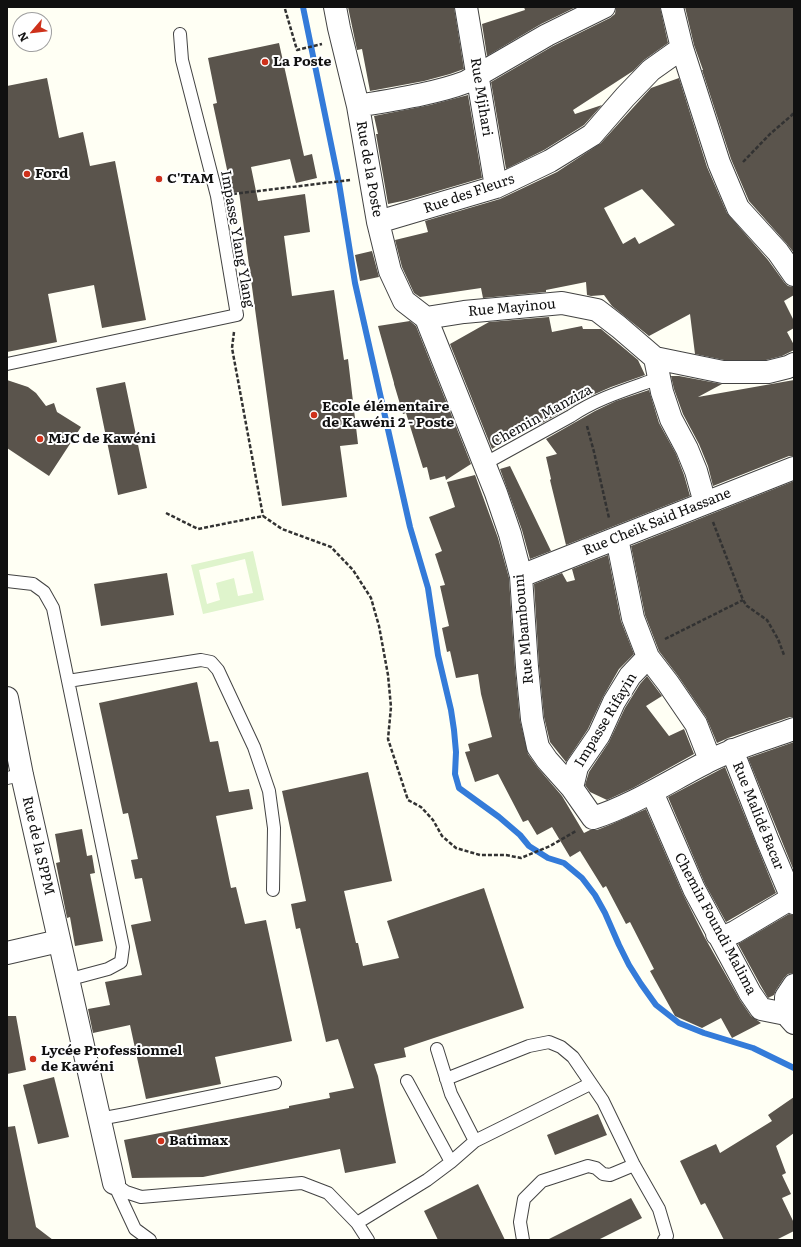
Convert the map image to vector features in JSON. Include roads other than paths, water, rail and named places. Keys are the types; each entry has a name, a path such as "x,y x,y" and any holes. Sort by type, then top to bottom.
{"street":[{"name":"Rue de la Poste","path":"335,7 358,106 378,222 390,271 404,301 426,318"},
{"name":"Rue Mjihari","path":"466,7 496,187"},
{"path":"358,106 452,87 466,82 547,34 604,7"},
{"path":"672,7 682,48 719,164 738,208 778,252 794,275"},
{"name":"Rue des Fleurs","path":"378,222 496,187 550,161 592,135 651,70 682,48"},
{"name":"Rue Mayinou","path":"426,318 464,312 562,303 597,310 619,327 657,368 723,372 768,372 794,364"},
{"name":"Rue Mbambouni","path":"426,318 510,534 521,576 532,719 538,747 547,760 572,788 593,818 607,814 652,792"},
{"path":"657,368 662,392 671,419 688,449 705,503"},
{"name":"Rue Cheik Said Hassane","path":"521,576 794,468"},
{"path":"616,539 633,618 648,657 696,724 710,760"},
{"name":"Impasse Rifayin","path":"572,788 576,767 599,735 614,702 630,676 648,657"},
{"name":"Rue de la SPPM","path":"7,698 14,776 59,941 114,1183"},
{"path":"652,792 710,760 732,750 794,729"},
{"name":"Rue Malidé Bacar","path":"732,750 793,900"},
{"name":"Chemin Foundi Malima","path":"652,792 694,889 717,934 761,1009 790,1018"},
{"path":"717,934 726,936 735,932 793,900"},
{"path":"7,953 59,941"},
{"path":"790,1018 786,997 794,985"}],"lane":[{"name":"Impasse Ylang Ylang","path":"7,364 237,316 217,196 182,60 180,34"},
{"name":"Chemin Manziza","path":"484,464 571,416 582,408 619,393 657,368"},
{"path":"7,581 33,584 44,592 53,608 123,947 121,962 108,969 67,980"},
{"path":"68,681 201,660 211,662 218,670 254,747 269,791 274,828 273,890"},
{"path":"446,1079 529,1046 549,1042 561,1047 573,1057 590,1084 603,1100 634,1165 659,1209 667,1236 664,1240"},
{"path":"437,1049 452,1094 475,1141"},
{"path":"407,1081 451,1162"},
{"path":"99,1119 275,1083"},
{"path":"356,1224 427,1180 475,1141 590,1084"},
{"path":"523,1240 520,1222 524,1199 542,1180 588,1166 596,1168 603,1174 610,1175 634,1165"},
{"path":"114,1183 126,1192 141,1196 302,1183 328,1193 356,1224 368,1240"},
{"path":"114,1183 135,1229 150,1240"}],"waterway":[{"path":"303,7 339,183 355,283 410,527 428,588 438,655 451,710 456,752 455,774 459,788 499,817 520,835 529,846 548,858 564,863 582,878 595,895 605,913 629,965 656,1005 679,1023 704,1033 753,1048 794,1068"}],"place":[{"name":"La Poste","path":"265,62"},
{"name":"Ford","path":"27,174"},
{"name":"C'TAM","path":"159,179"},
{"name":"Ecole élémentaire de Kawéni 2 - Poste","path":"314,415"},
{"name":"MJC de Kawéni","path":"40,439"},
{"name":"Lycée Professionnel de Kawéni","path":"33,1059"},
{"name":"Batimax","path":"161,1141"}]}
